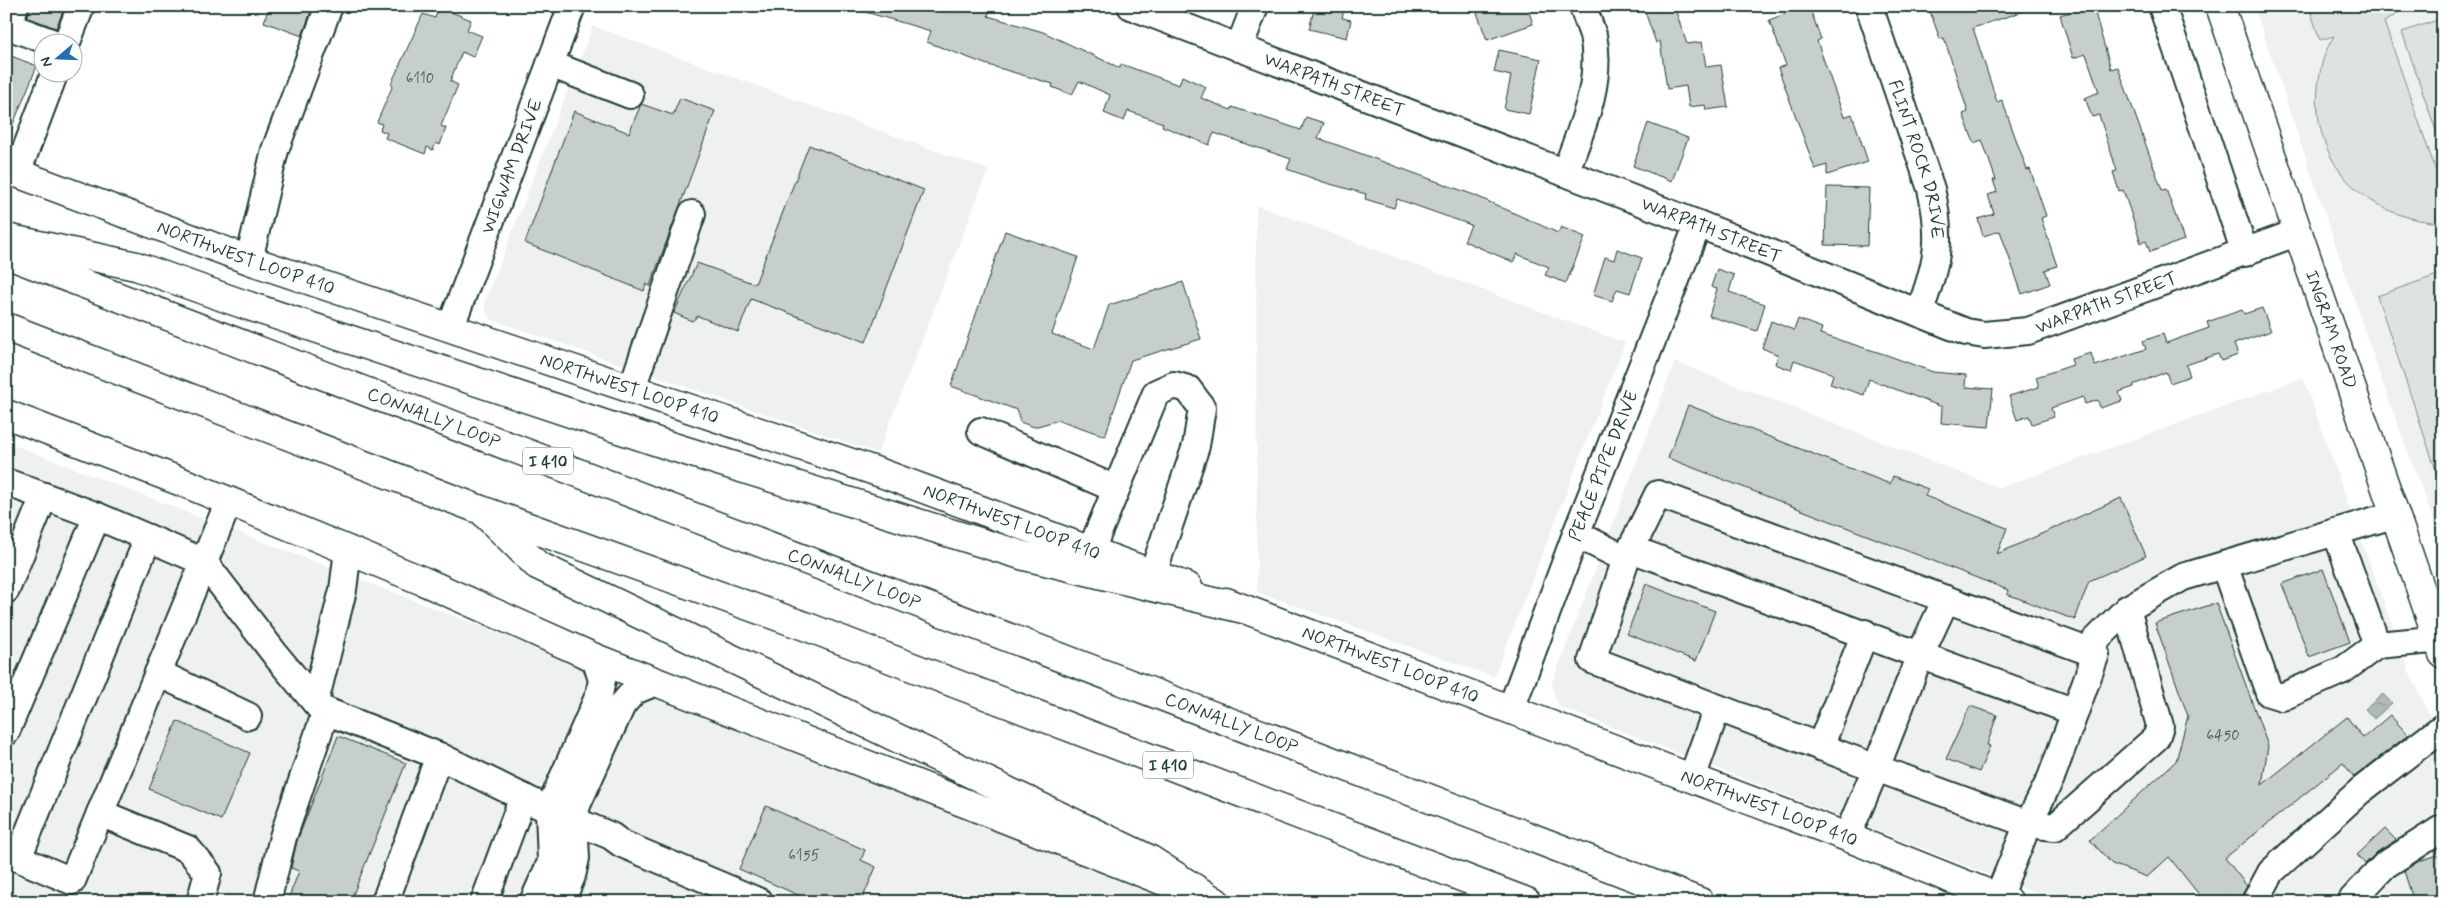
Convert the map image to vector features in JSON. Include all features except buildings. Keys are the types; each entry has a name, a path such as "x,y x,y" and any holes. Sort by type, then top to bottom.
{"main road":[{"name":"INGRAM ROAD","path":"2220,6 2393,515 2441,641"},
{"name":"NORTHWEST LOOP 410","path":"12,171 249,260 451,326 881,473 1153,573 1511,709 1847,837 2003,900"},
{"path":"6,238 136,266 236,302 670,446 1024,556 1247,610"},
{"name":"CONNALLY LOOP","path":"6,254 1700,902"},
{"name":"I 410","path":"6,327 481,510 819,632 1527,902"},
{"path":"6,414 229,501 423,581 595,658 1216,902"},
{"path":"481,510 537,565 1149,858 1216,902"}],"street":[{"path":"15,6 10,17 13,28 32,35"},
{"path":"71,32 80,6"},
{"path":"249,260 276,150 329,6"},
{"name":"WARPATH STREET","path":"1131,6 1698,224 1966,332 1984,335 2028,331 2296,233"},
{"path":"1239,48 1255,6"},
{"path":"1565,173 1590,104 1595,82 1592,35 1582,6"},
{"name":"FLINT ROCK DRIVE","path":"1869,6 1931,189 1938,218 1938,247 1933,276 1919,313"},
{"path":"2162,6 2245,253"},
{"name":"WIGWAM DRIVE","path":"451,326 550,64 568,7"},
{"path":"550,64 630,95"},
{"path":"12,171 51,82"},
{"path":"632,388 692,214"},
{"name":"PEACE PIPE DRIVE","path":"1511,709 1576,534 1698,224"},
{"path":"1091,550 1156,393 1174,386 1188,389 1202,408 1196,446 1153,573"},
{"path":"980,432 1116,488"},
{"path":"6,482 97,516 204,562 320,706 439,756 549,810 611,836 622,844 760,902"},
{"path":"2003,900 2028,824 2052,778 2096,654 1658,494 1628,554 1592,660 2028,824 2055,827 2156,738 2160,726 2126,610"},
{"path":"6,590 44,496"},
{"path":"148,538 12,856 72,881 229,501"},
{"path":"2086,650 2126,610 2183,577 2393,515"},
{"path":"6,732 97,516"},
{"path":"2336,532 2376,645"},
{"path":"1576,534 1628,554 1865,633 2075,712"},
{"path":"267,902 283,837 320,706 343,590 348,550"},
{"path":"2224,565 2269,693 2282,697 2343,670 2376,645 2441,641"},
{"path":"1847,837 1921,653 1946,599"},
{"path":"1820,747 1865,633"},
{"path":"534,902 551,862 549,810 599,694 602,680 595,658"},
{"path":"158,673 248,716"},
{"path":"561,902 572,876 576,858 574,820 577,805 622,705 634,691 656,682"},
{"path":"1692,778 1717,708"},
{"path":"2255,902 2271,872 2360,791 2443,727"},
{"path":"385,902 439,756"},
{"path":"484,902 523,797"},
{"path":"100,813 188,849 208,873 200,902"},
{"path":"2350,902 2385,865 2442,830"}],"shaded area":[{"path":"2254,6 2443,6 2443,546 2384,387"},
{"path":"2331,6 2418,6 2400,12 2384,22 2443,191 2443,223 2411,218 2383,208 2360,192 2341,172 2327,148 2319,121 2318,92 2324,57 2334,36 2320,40 2311,13"},
{"path":"2443,18 2443,151 2402,32"},
{"path":"593,26 988,170 878,453 493,320 487,315 484,304"},
{"path":"1256,205 1625,343 1494,677 1257,592"},
{"path":"2443,273 2443,491 2377,296"},
{"path":"1675,362 2000,488 2303,378 2408,669 2443,744 2443,902 2059,902 1560,707 1554,696 1552,683"},
{"path":"6,442 1191,902 6,902"}],"water":[{"path":"2383,694 2392,703 2374,719 2365,709"}]}
